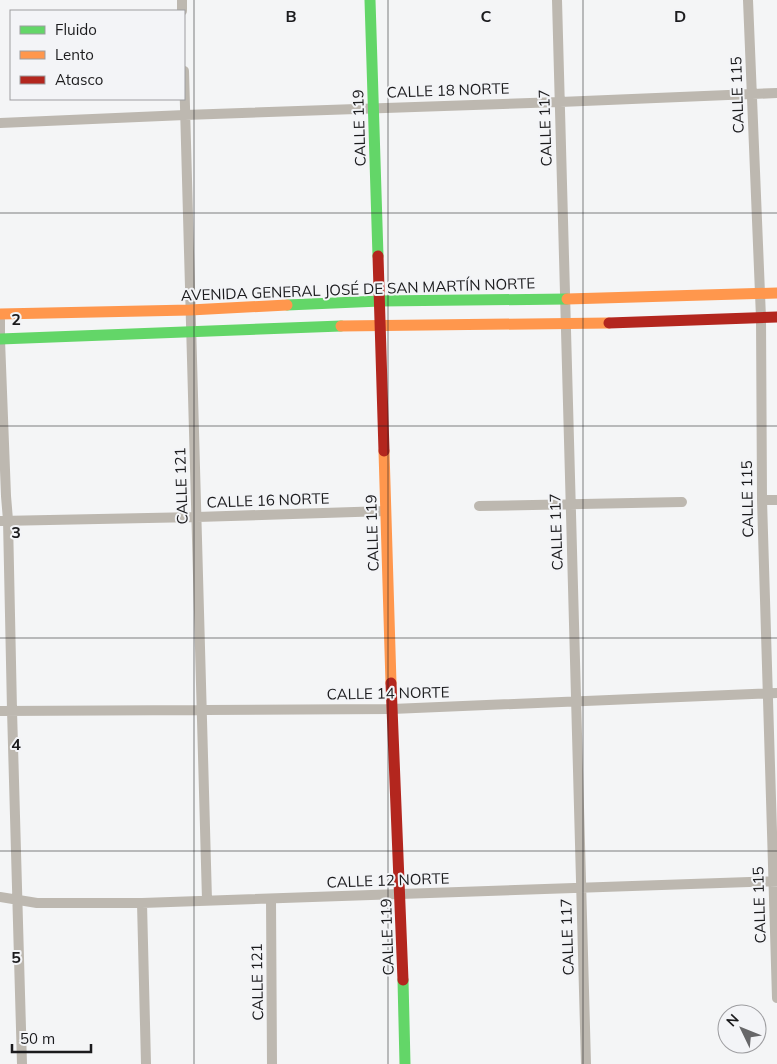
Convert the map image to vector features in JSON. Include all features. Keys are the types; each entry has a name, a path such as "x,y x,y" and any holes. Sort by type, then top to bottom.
{"main road":[{"name":"CALLE 119","path":"370,0 405,1064"},
{"name":"AVENIDA GENERAL JOSÉ DE SAN MARTÍN NORTE","path":"0,314 190,310 380,301 565,299 777,293"},
{"path":"0,339 380,325 566,324 777,317"}],"street":[{"name":"CALLE 117","path":"557,0 586,1064"},
{"name":"CALLE 115","path":"748,0 760,293 762,500 772,693 777,998"},
{"name":"CALLE 18 NORTE","path":"0,123 777,93"},
{"name":"CALLE 121","path":"185,100 207,900"},
{"path":"0,320 6,496 4,521 12,710 22,1064"},
{"path":"762,500 777,500"},
{"path":"479,506 682,502"},
{"name":"CALLE 16 NORTE","path":"4,521 386,511"},
{"name":"CALLE 14 NORTE","path":"0,711 392,709 772,693"},
{"name":"CALLE 12 NORTE","path":"0,898 37,902 142,903 775,881"},
{"name":"CALLE 121","path":"271,899 272,1064"},
{"path":"142,903 146,1064"}],"traffic: fast":[{"path":"370,0 378,256"},
{"path":"287,305 380,301 567,299"},
{"path":"0,339 341,326"},
{"path":"403,980 405,1064"}],"traffic: slow":[{"path":"567,299 777,293"},
{"path":"0,314 190,310 287,305"},
{"path":"341,326 609,323"},
{"path":"384,451 391,683"}],"traffic: jam":[{"path":"378,256 384,451"},
{"path":"609,323 777,317"},
{"path":"391,683 403,980"}]}
